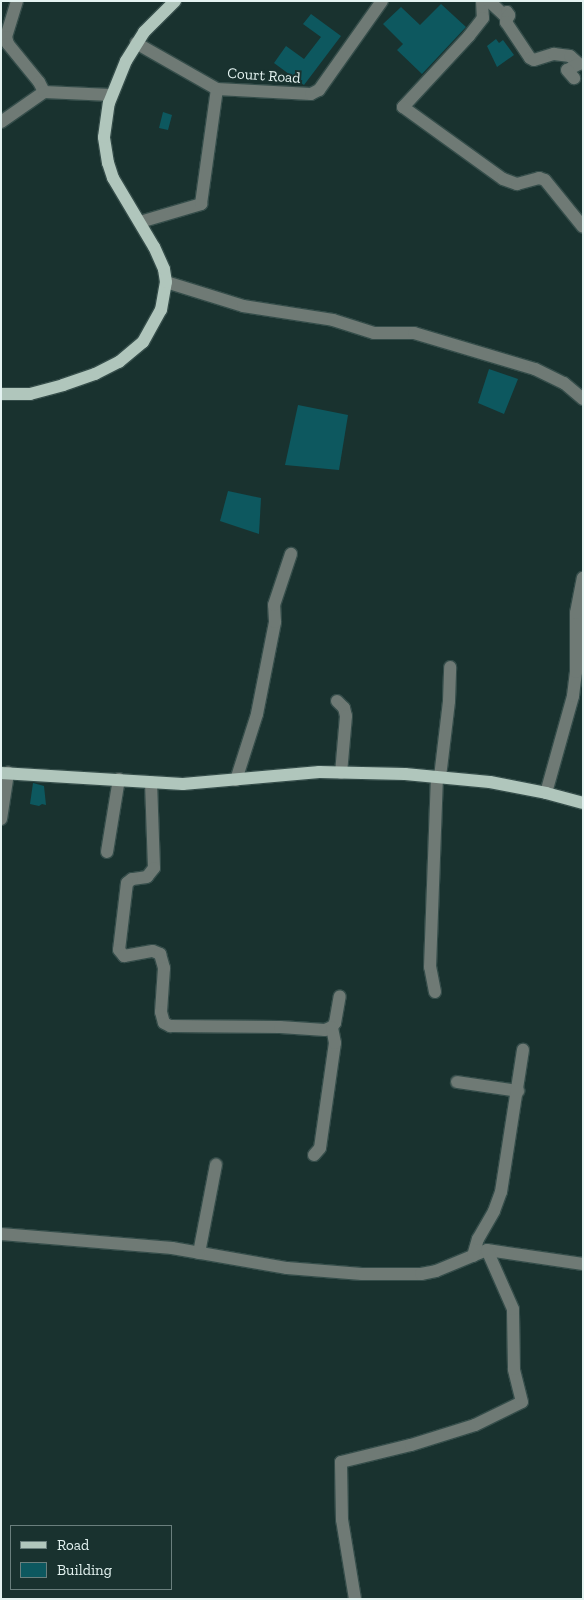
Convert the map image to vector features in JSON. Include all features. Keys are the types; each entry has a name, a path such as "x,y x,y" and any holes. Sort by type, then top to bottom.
{"main road":[{"path":"1,394 30,394 95,374 119,362 143,342 161,310 166,282 159,256 113,178 108,163 104,138 112,95 126,61 144,32 175,1"},
{"path":"4,773 182,784 319,772 438,776 490,782 546,793 583,803"}],"street":[{"path":"18,1 6,36 8,44 39,82 44,92"},
{"name":"Court Road","path":"140,222 201,204 217,89 297,95 311,94 319,90 382,1"},
{"path":"482,1 483,18 469,36 403,107 503,179 517,184 539,178 545,180 583,227"},
{"path":"489,1 504,15 507,12 509,15 506,22 530,58 534,60 554,54 570,56 579,64 567,70 574,78"},
{"path":"136,44 217,89"},
{"path":"1,122 44,92 112,95"},
{"path":"166,282 243,306 332,320 374,334 414,333 535,369 564,383 583,399"},
{"path":"236,780 257,714 275,622 274,605 291,554"},
{"path":"546,793 573,696 576,672 576,613 583,578"},
{"path":"435,992 430,967 438,776 449,701 450,668"},
{"path":"337,701 344,709 346,716 341,773"},
{"path":"1,819 4,773"},
{"path":"107,852 119,780"},
{"path":"151,782 154,868 147,877 132,879 127,883 119,951 124,956 153,951 160,954 164,974 160,1012 162,1021 172,1026 280,1027 323,1030 332,1027 335,1023 340,996"},
{"path":"314,1155 320,1148 335,1043 332,1027"},
{"path":"473,1256 478,1239 494,1211 502,1192 523,1050"},
{"path":"457,1082 518,1091"},
{"path":"199,1252 216,1166"},
{"path":"1,1234 172,1248 287,1268 362,1274 428,1272 451,1266 487,1250 583,1264"},
{"path":"355,1599 342,1520 340,1462 411,1445 475,1425 522,1402 514,1369 514,1309 487,1250"}],"building":[{"path":"441,4 466,27 422,74 397,50 403,44 383,24 401,7 420,25"},
{"path":"311,14 341,36 304,85 274,63 286,46 304,59 321,37 303,24"},
{"path":"496,39 499,43 503,40 514,55 497,67 487,46"},
{"path":"163,112 172,115 168,130 159,128"},
{"path":"489,369 518,379 504,414 478,403"},
{"path":"298,405 348,415 339,470 285,465"},
{"path":"228,491 261,498 259,534 220,521"},
{"path":"33,783 44,786 46,805 30,804"}]}
